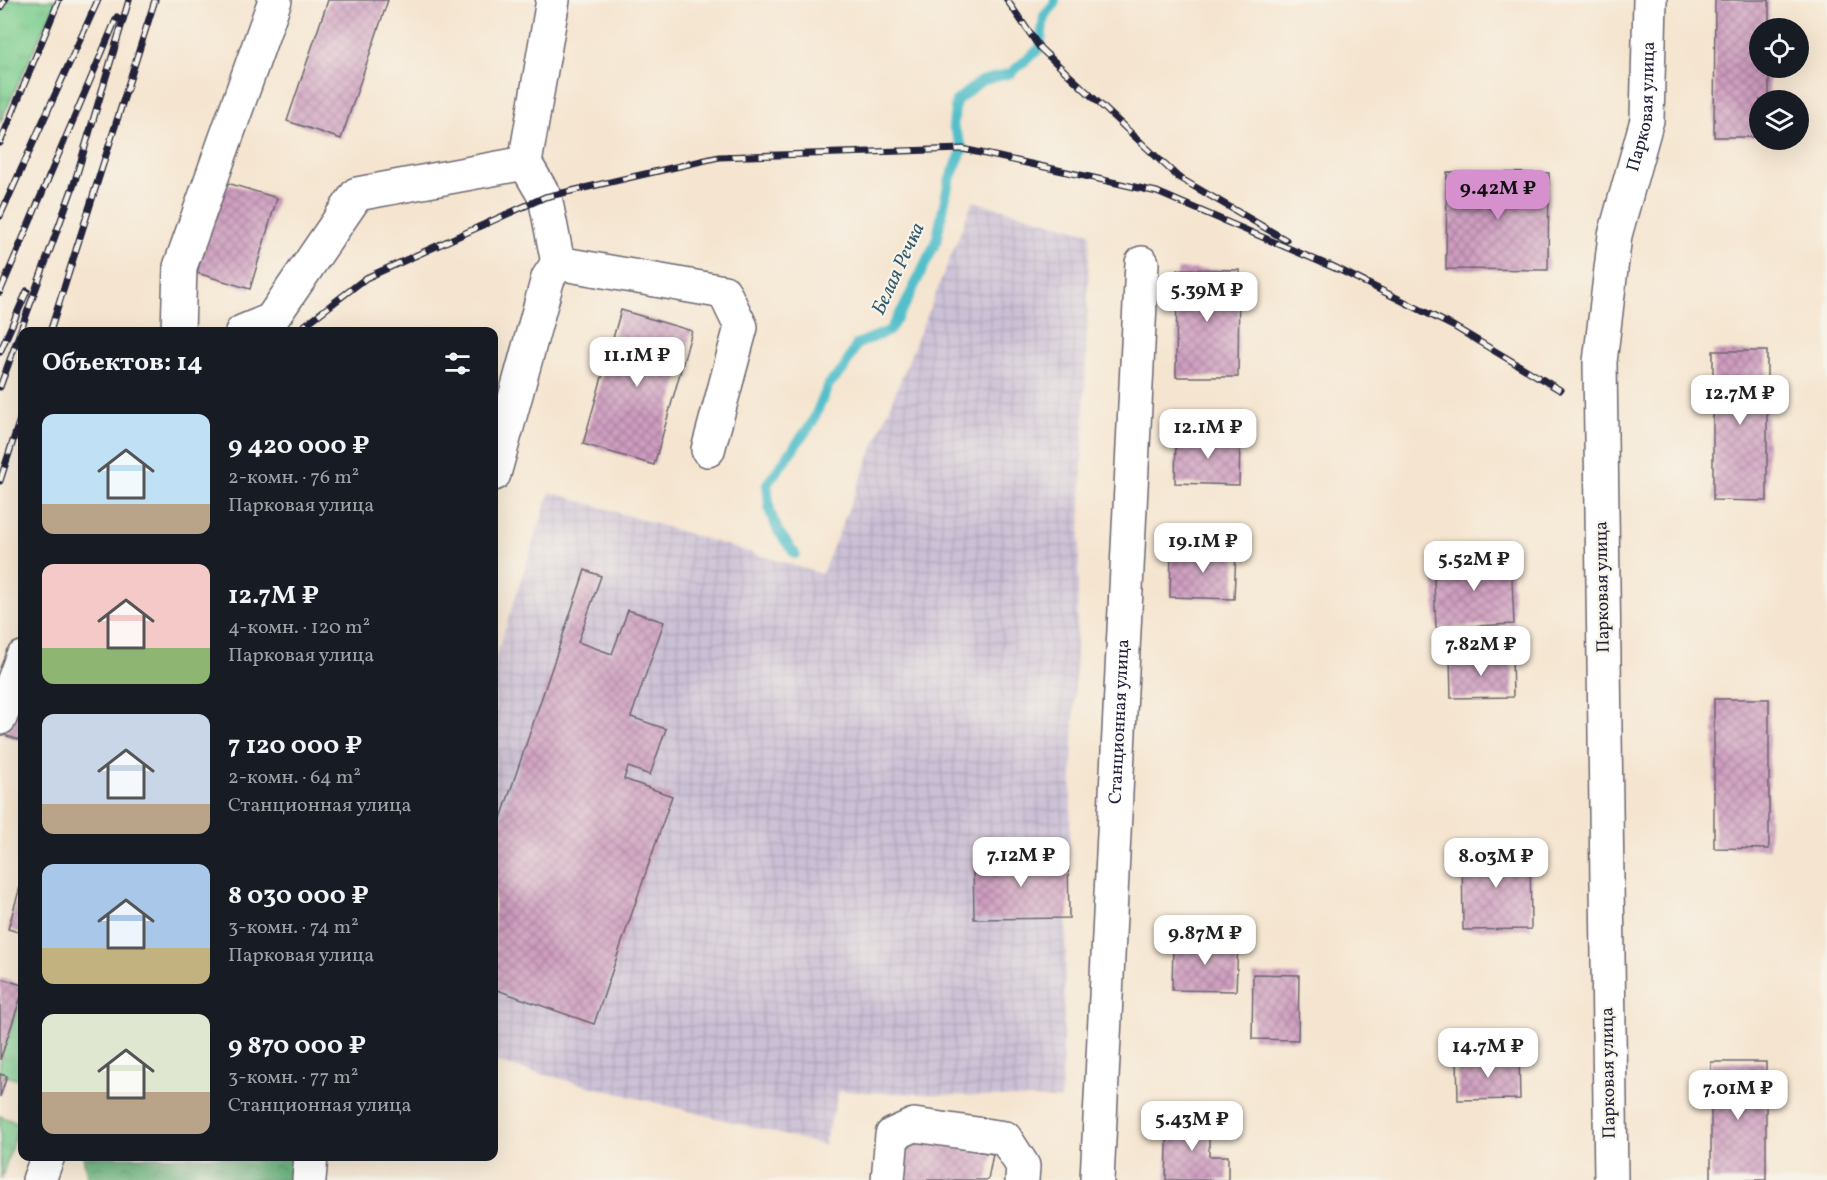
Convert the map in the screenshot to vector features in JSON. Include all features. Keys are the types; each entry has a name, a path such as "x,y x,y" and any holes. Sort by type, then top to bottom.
{"street":[{"path":"178,327 180,267 275,0"},
{"path":"498,459 548,278 558,263 545,197 525,163 553,0"},
{"name":"Парковая улица","path":"1611,1180 1600,362 1615,235 1647,120 1650,0"},
{"path":"254,327 271,320 357,194 525,163"},
{"path":"558,263 724,292 741,327 708,450"},
{"name":"Станционная улица","path":"1097,1180 1142,263"},
{"path":"0,718 18,669"},
{"path":"888,1180 892,1135 914,1125 1005,1138 1023,1166 1022,1180"},
{"path":"39,1180 46,1161"},
{"path":"309,1180 311,1161"}],"shaded area":[{"path":"973,201 1090,233 1061,1099 839,1091 824,1145 498,1063 498,650 550,492 822,574"}],"green space":[{"path":"0,0 57,0 0,123"},
{"path":"18,1006 18,1080 0,1074 0,1062"},
{"path":"0,1116 15,1122 18,1127 1,1180"},
{"path":"84,1161 295,1161 290,1180 88,1180"}],"building":[{"path":"328,0 388,0 341,139 287,121"},
{"path":"1715,0 1769,0 1769,18 1749,18 1749,78 1769,78 1769,90 1749,90 1749,137 1714,137"},
{"path":"1447,172 1549,173 1548,270 1446,269"},
{"path":"224,182 277,198 250,289 197,273"},
{"path":"1177,269 1239,270 1238,377 1176,377"},
{"path":"621,310 692,331 654,465 583,444"},
{"path":"1713,351 1767,351 1767,501 1713,500"},
{"path":"1176,435 1240,437 1239,485 1175,483"},
{"path":"1171,549 1236,551 1234,599 1170,597"},
{"path":"1511,556 1514,624 1436,628 1433,560"},
{"path":"585,570 601,576 578,642 612,654 628,610 664,622 631,717 666,729 650,775 628,767 624,779 672,796 594,1024 498,990 498,827"},
{"path":"1450,656 1512,656 1513,697 1451,698"},
{"path":"18,695 18,740 4,735"},
{"path":"1714,699 1769,699 1769,849 1714,848"},
{"path":"1530,848 1531,929 1463,930 1462,849"},
{"path":"1068,857 1069,918 974,919 973,858"},
{"path":"18,894 18,932 8,929"},
{"path":"1173,941 1238,943 1236,991 1172,990"},
{"path":"1253,974 1299,975 1298,1040 1252,1039"},
{"path":"0,978 18,984 18,1006 0,1060"},
{"path":"1457,1058 1519,1058 1520,1099 1458,1100"},
{"path":"1711,1062 1766,1062 1766,1180 1711,1180"},
{"path":"0,1074 7,1076 0,1097"},
{"path":"1168,1117 1209,1118 1209,1156 1228,1156 1228,1180 1166,1180"},
{"path":"907,1139 993,1154 988,1180 900,1180"}],"waterway":[{"name":"Белая Речка","path":"795,554 778,531 770,512 767,484 812,423 829,384 843,370 857,344 889,331 904,307 936,242 949,181 963,149 953,126 956,101 981,81 1011,73 1040,48 1044,16 1054,5 1055,0"}],"railway":[{"path":"0,8 5,0"},
{"path":"0,143 59,0"},
{"path":"0,216 98,0"},
{"path":"22,327 74,184 129,0"},
{"path":"52,327 155,0"},
{"path":"1007,0 1040,48 1178,177 1286,240"},
{"path":"0,292 117,17"},
{"path":"302,327 366,278 545,197 719,157 963,149 1157,192 1337,269"},
{"path":"1330,265 1453,326 1560,390"},
{"path":"0,352 27,291"},
{"path":"0,387 18,338"},
{"path":"0,481 18,425"}]}
